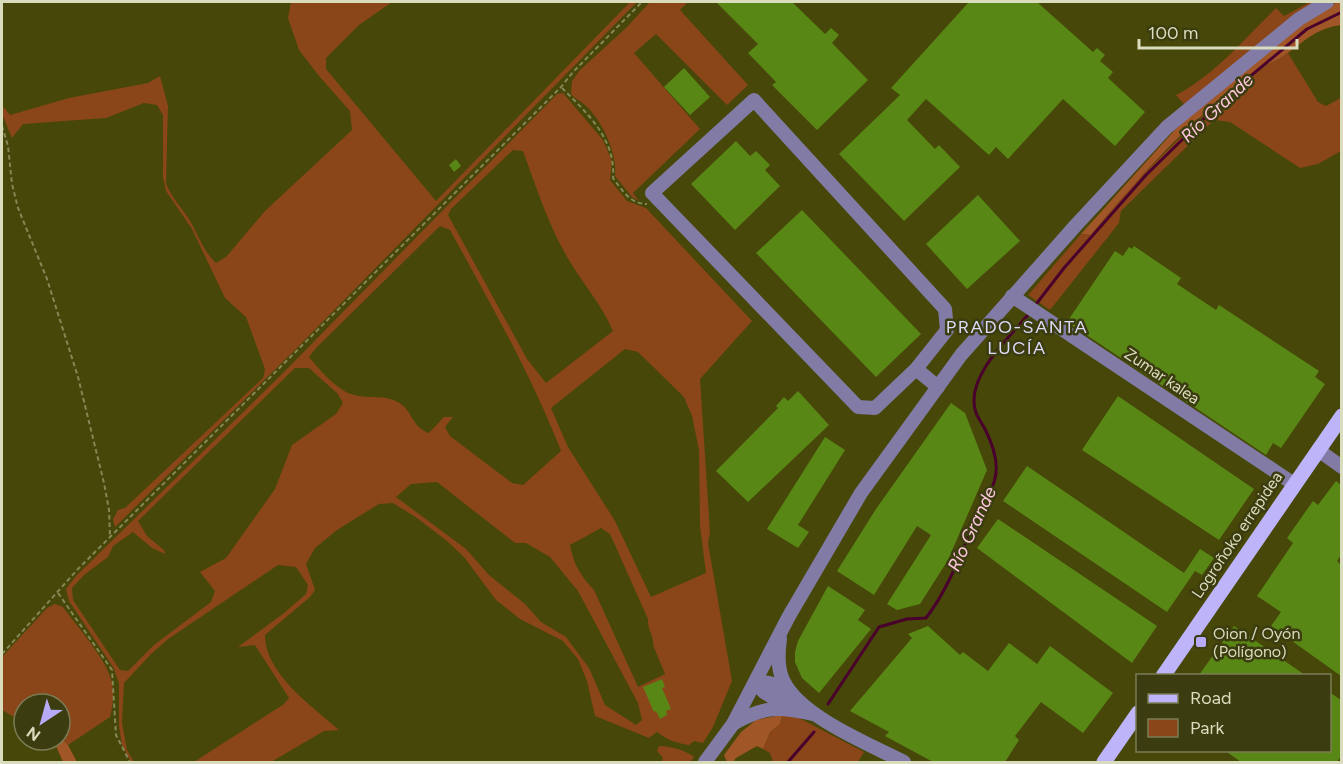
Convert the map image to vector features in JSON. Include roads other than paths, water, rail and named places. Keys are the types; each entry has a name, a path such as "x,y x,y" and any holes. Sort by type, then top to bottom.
{"main road":[{"name":"Logroñoko errepidea","path":"1164,674 1341,416"},
{"path":"1104,762 1136,714"}],"street":[{"path":"705,762 733,724 781,632 861,493 961,356 1012,296 1167,127 1299,19 1327,2"},
{"path":"754,100 945,309 947,330 916,369 875,408 858,408 652,193 754,100"},
{"name":"Zumar kalea","path":"1012,296 1294,484"},
{"path":"916,369 938,387"},
{"path":"1318,450 1341,467"},
{"path":"781,632 777,655 791,703"},
{"path":"755,683 764,692 791,703 904,762"},
{"path":"733,724 751,714 791,703"}],"waterway":[{"name":"Río Grande","path":"1037,303 1064,268 1146,175 1229,94 1307,29 1342,12"},
{"name":"Río Grande","path":"828,704 879,627 907,619 926,618 944,591 993,485 996,472 992,447 975,409 974,396 977,384 991,359 1027,316"},
{"name":"Río Grande","path":"788,762 814,732"}],"place":[{"name":"Oion / Oyón (Polígono)","path":"1201,642"}],"district":[{"name":"PRADO-SANTA LUCÍA","path":"1017,337"}]}
